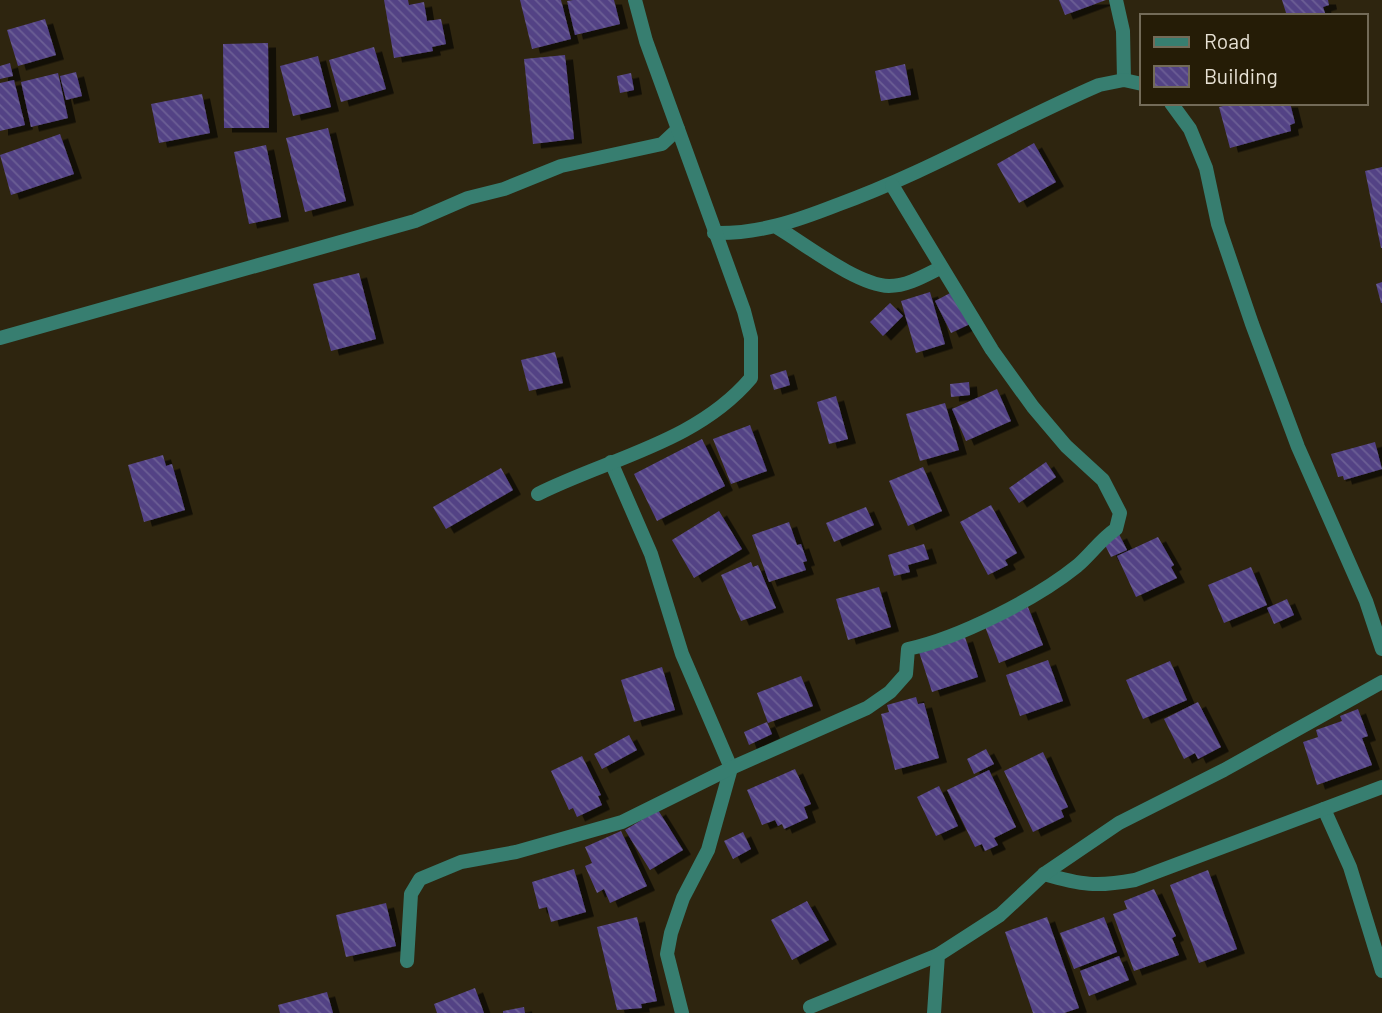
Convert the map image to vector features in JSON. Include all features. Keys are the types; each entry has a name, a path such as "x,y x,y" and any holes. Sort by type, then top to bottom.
{"street":[{"path":"538,494 657,445 688,429 732,401 751,378 751,338 646,41 635,0"},
{"path":"1116,0 1123,31 1124,80"},
{"path":"714,233 739,234 778,228 892,185 1050,106 1099,85 1124,80 1140,84"},
{"path":"1172,105 1190,129 1206,168 1218,224 1252,324 1308,472 1366,601 1382,649"},
{"path":"0,338 415,221 468,198 504,189 561,166 662,144 678,129"},
{"path":"407,961 411,894 420,879 461,862 516,852 622,822 731,768 867,708 890,692 906,674 908,649 939,642 1044,587 1078,565 1102,539 1116,529 1120,513 1103,480 1066,446 1033,407 940,268 913,216 892,185"},
{"path":"778,228 862,279 888,286 912,282 940,268"},
{"path":"611,462 651,554 682,654 731,768 708,850 683,898 671,933 667,954 682,1013"},
{"path":"810,1007 938,955 1000,915 1044,874 1119,823 1224,770 1382,682"},
{"path":"1044,874 1076,883 1101,886 1135,880 1382,787"},
{"path":"1324,809 1350,867 1382,971"},
{"path":"934,1013 938,955"}],"building":[{"path":"384,0 408,0 409,5 424,2 427,21 441,19 446,44 432,47 433,51 394,58"},
{"path":"520,0 561,0 571,39 532,49"},
{"path":"614,0 620,24 575,35 567,1"},
{"path":"1059,0 1106,0 1065,15"},
{"path":"1282,0 1328,0 1329,5 1323,7 1325,14 1286,14"},
{"path":"45,19 56,55 18,66 7,30"},
{"path":"268,43 269,128 224,128 223,44"},
{"path":"374,47 386,89 341,102 329,60"},
{"path":"565,55 574,139 533,144 524,59"},
{"path":"318,56 331,107 293,116 280,66"},
{"path":"10,63 13,76 0,79 0,66"},
{"path":"905,64 911,95 881,101 875,71"},
{"path":"76,72 82,96 66,100 60,76"},
{"path":"58,73 68,118 31,127 21,82"},
{"path":"631,73 634,90 620,93 617,76"},
{"path":"14,80 25,125 0,131 0,83"},
{"path":"202,94 210,133 159,143 151,104"},
{"path":"1290,105 1295,123 1290,125 1291,131 1230,148 1219,107"},
{"path":"328,128 346,201 305,212 286,138"},
{"path":"60,134 74,174 11,195 0,155"},
{"path":"1034,143 1056,182 1019,203 997,164"},
{"path":"266,145 281,217 249,224 234,152"},
{"path":"1382,167 1382,248 1381,248 1365,171"},
{"path":"359,273 376,339 331,351 313,284"},
{"path":"1382,282 1382,303 1381,303 1376,284"},
{"path":"954,291 970,324 951,333 935,301"},
{"path":"930,292 945,344 916,353 901,301"},
{"path":"890,303 903,316 883,336 870,322"},
{"path":"555,352 563,383 529,391 521,360"},
{"path":"786,370 790,385 774,390 770,375"},
{"path":"969,382 970,395 951,397 950,384"},
{"path":"997,389 1011,421 966,441 952,409"},
{"path":"836,396 848,439 829,444 817,402"},
{"path":"945,403 959,450 920,461 906,414"},
{"path":"750,425 767,471 731,484 713,439"},
{"path":"702,439 725,486 657,521 634,474"},
{"path":"1375,442 1382,469 1344,480 1343,476 1338,477 1331,454"},
{"path":"163,455 166,466 172,464 185,510 144,522 128,465"},
{"path":"1046,462 1056,477 1019,503 1009,488"},
{"path":"923,467 942,511 908,526 889,481"},
{"path":"501,468 513,490 446,529 433,507"},
{"path":"991,505 1017,553 1005,560 1008,565 988,575 960,522"},
{"path":"866,507 874,525 834,542 826,523"},
{"path":"719,511 742,549 694,578 672,540"},
{"path":"789,522 797,545 801,544 807,561 803,562 806,570 769,582 752,535"},
{"path":"1119,534 1127,550 1111,557 1103,541"},
{"path":"1158,537 1174,565 1171,567 1177,578 1136,597 1117,556"},
{"path":"924,544 929,559 908,565 910,572 894,576 888,555"},
{"path":"751,562 753,567 758,565 776,608 741,621 721,575"},
{"path":"1251,567 1267,605 1224,623 1208,585"},
{"path":"879,587 891,627 848,640 836,599"},
{"path":"1287,599 1294,615 1274,624 1267,608"},
{"path":"1028,607 1043,645 999,663 984,624"},
{"path":"965,637 978,677 932,692 919,652"},
{"path":"1048,660 1063,701 1020,716 1006,675"},
{"path":"1170,661 1187,700 1143,719 1126,680"},
{"path":"662,667 675,710 634,722 621,680"},
{"path":"801,676 813,706 768,723 757,693"},
{"path":"916,697 918,704 924,703 939,758 895,770 881,714 889,712 887,705"},
{"path":"1198,702 1221,747 1198,759 1195,753 1184,759 1164,719"},
{"path":"1358,709 1368,736 1362,738 1372,765 1317,785 1303,742 1318,737 1316,730 1342,721 1340,716"},
{"path":"767,722 772,734 749,745 744,732"},
{"path":"629,735 637,750 602,769 594,754"},
{"path":"986,749 994,764 974,774 967,759"},
{"path":"1043,752 1068,807 1061,810 1064,817 1033,832 1004,771"},
{"path":"582,756 601,795 598,796 602,805 577,817 573,808 569,810 551,771"},
{"path":"795,769 811,804 804,807 808,818 784,829 782,824 778,826 775,820 762,825 747,790"},
{"path":"989,770 1016,827 994,838 998,845 985,851 982,844 975,847 947,790"},
{"path":"939,786 958,826 936,836 917,797"},
{"path":"658,810 683,850 650,870 625,830"},
{"path":"621,831 647,886 610,903 604,889 597,893 585,866 592,863 585,847"},
{"path":"743,832 751,849 733,859 724,841"},
{"path":"574,869 586,912 551,922 547,907 539,909 532,882"},
{"path":"1208,870 1237,949 1199,963 1170,885"},
{"path":"1154,889 1176,936 1172,938 1179,955 1134,971 1113,914 1127,909 1124,901"},
{"path":"807,901 829,940 792,960 771,920"},
{"path":"386,903 396,946 346,957 336,915"},
{"path":"637,917 657,1001 641,1004 642,1008 617,1010 597,927"},
{"path":"1047,917 1079,1008 1064,1013 1033,1013 1005,932"},
{"path":"1104,917 1117,952 1074,969 1060,933"},
{"path":"1119,956 1129,980 1089,996 1080,971"},
{"path":"475,988 484,1013 437,1013 434,1004"},
{"path":"327,992 333,1013 280,1013 278,1005"},
{"path":"524,1007 525,1013 503,1013 503,1011"}]}
